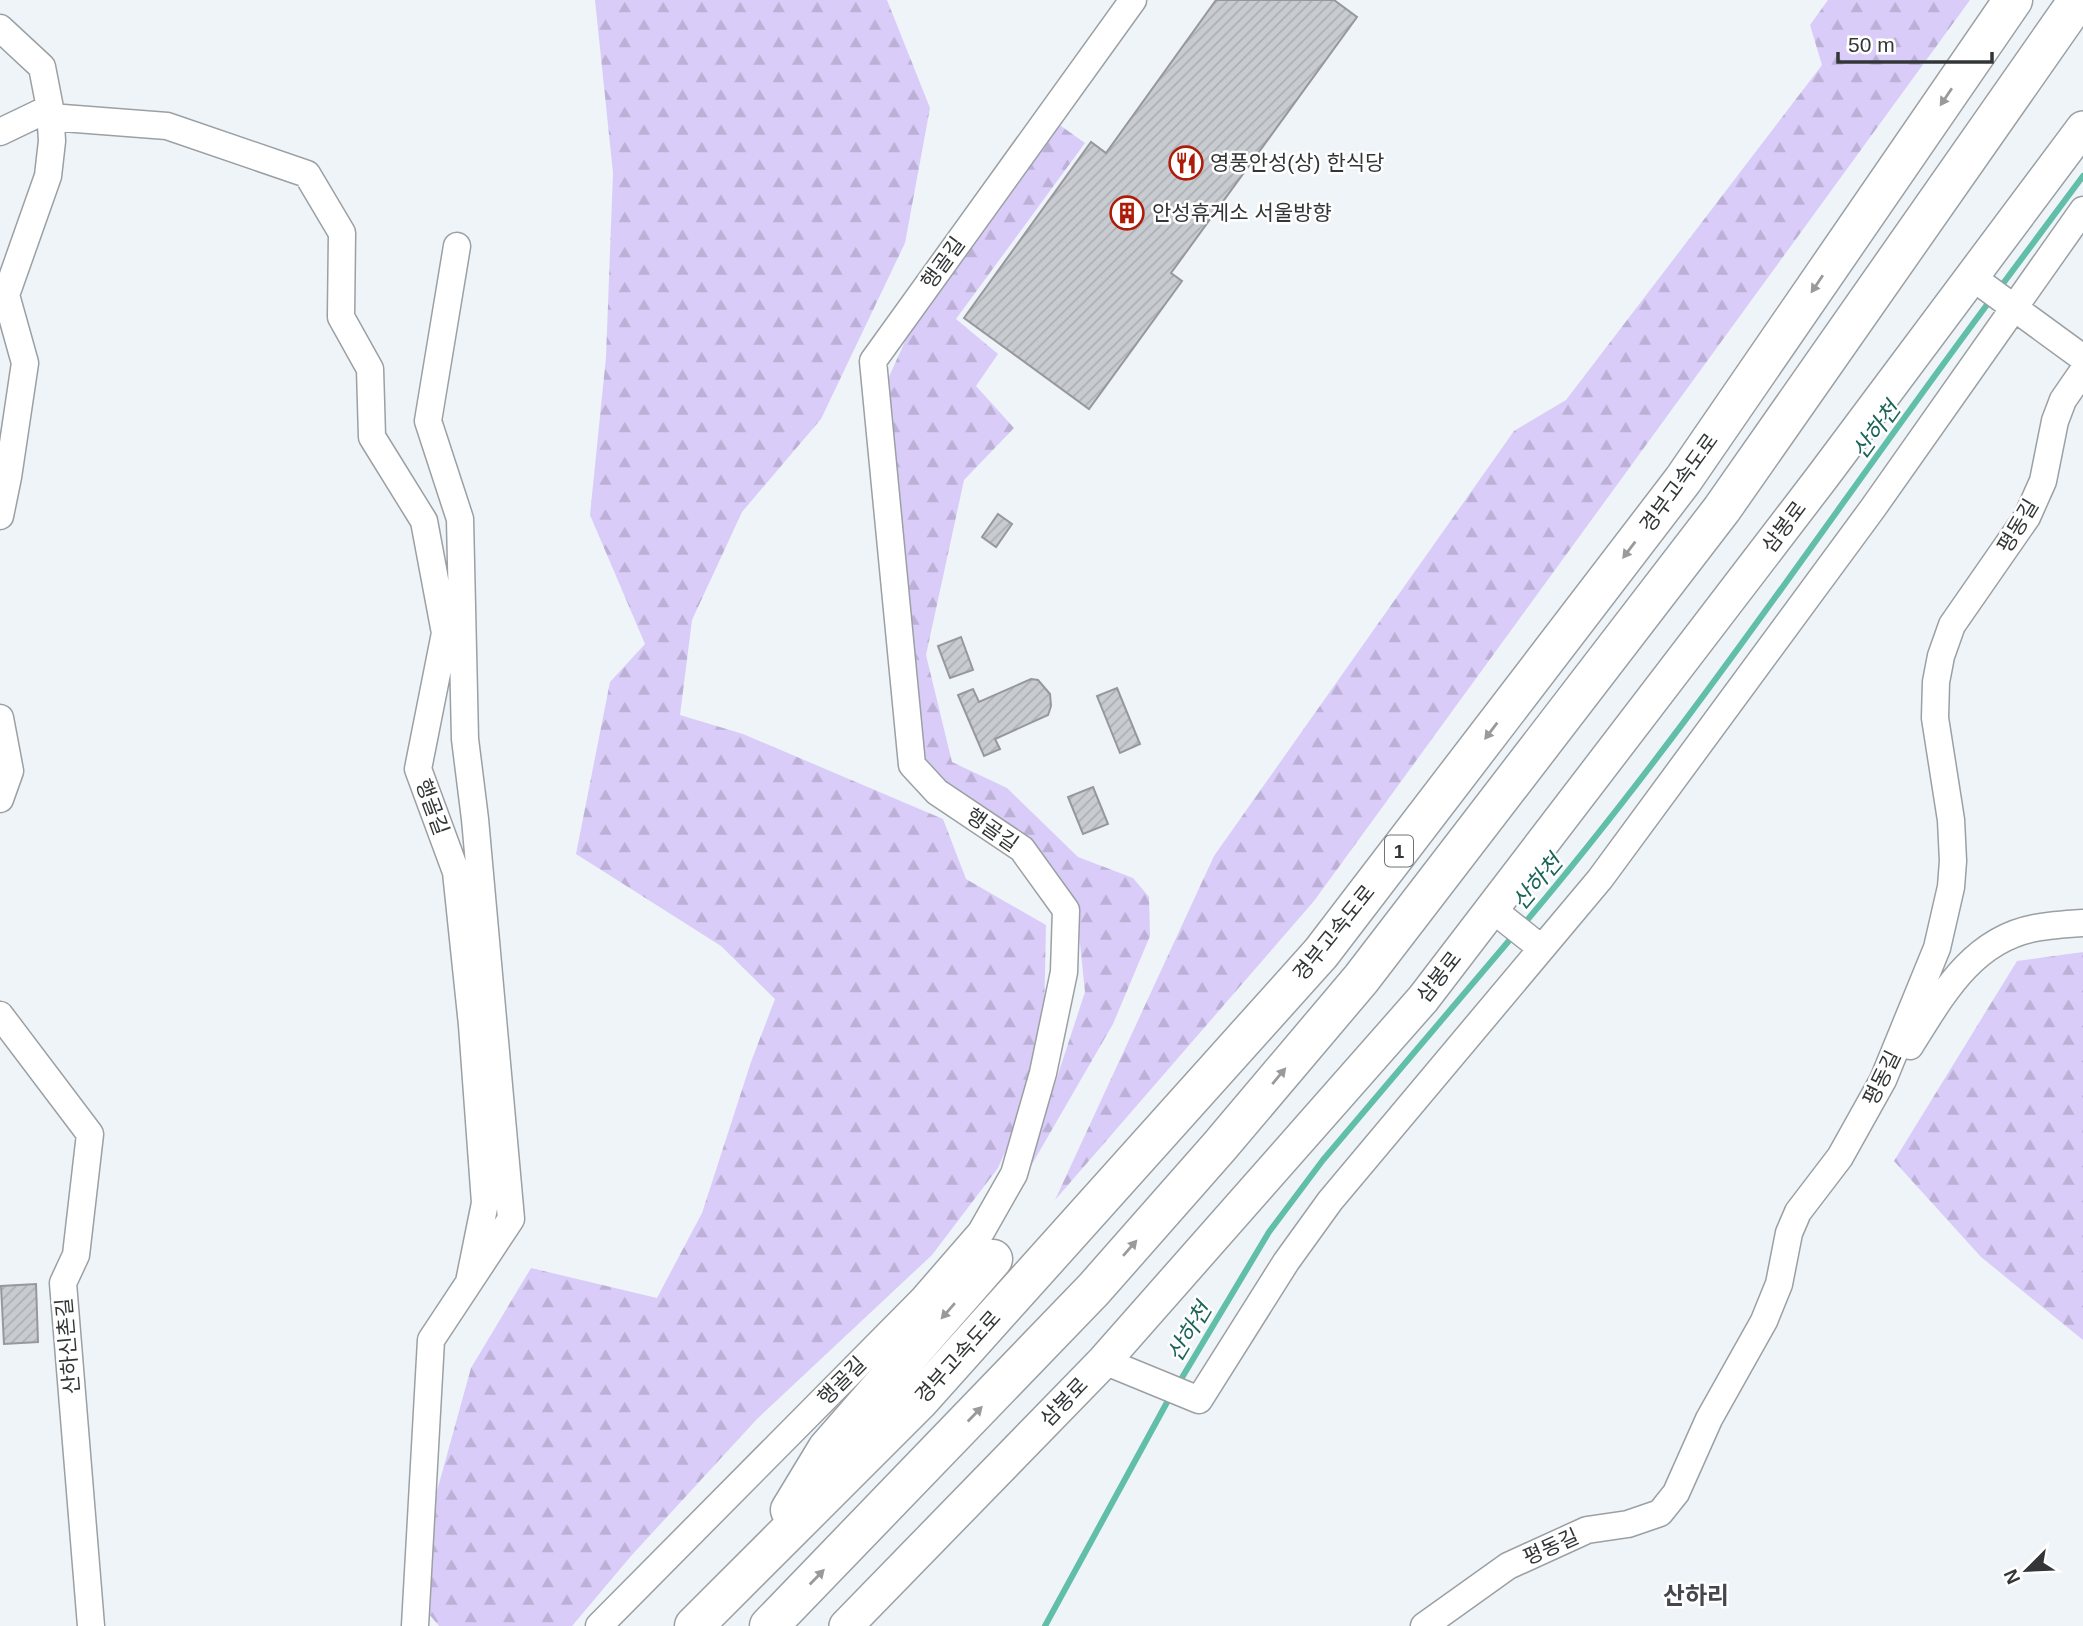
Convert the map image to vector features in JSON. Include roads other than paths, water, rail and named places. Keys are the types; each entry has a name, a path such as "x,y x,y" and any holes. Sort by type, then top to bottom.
{"highway":[{"name":"경부고속도로","path":"694,1626 919,1401 1321,953 1683,480 2012,0"},
{"name":"1","path":"769,1626 1094,1289 1361,979 1722,509 2078,0"},
{"path":"759,1562 827,1449 993,1259"}],"main road":[{"name":"삼봉로","path":"846,1626 1104,1361 1500,915 2083,128"}],"street":[{"name":"행골길","path":"599,1626 922,1300 981,1232 1014,1174 1043,1073 1064,972 1066,910 1022,849 937,792 912,765 873,361 1133,0"},
{"path":"0,28 42,67 52,141 48,176 6,295 25,363 0,516"},
{"name":"행골길","path":"50,112 167,126 307,174 342,233 341,317 370,369 372,437 424,521 445,633 418,769 456,872 472,1025 485,1203 469,1282 431,1340 415,1626"},
{"path":"0,132 50,112"},
{"path":"1104,1361 1199,1400 1286,1262 1330,1201 1535,944 1600,879 1721,716 2011,305 2083,210"},
{"path":"457,246 428,421 460,519 465,739 475,819 511,1219 469,1282"},
{"path":"1972,277 2083,358"},
{"name":"평동길","path":"1424,1626 1508,1566 1587,1530 1628,1524 1660,1513 1676,1493 1709,1419 1764,1321 1779,1284 1789,1233 1798,1212 1840,1157 1883,1080 1937,948 1951,887 1953,861 1951,820 1935,718 1936,682 1941,656 1952,625 2027,517 2043,481 2055,421 2063,400 2083,371"},
{"path":"0,718 10,771 0,799"},
{"path":"1500,915 1535,944"},
{"path":"1883,1080 1901,1060 1940,997 1974,958 2002,940 2032,928 2083,923"},
{"name":"산하신촌길","path":"5,1029 90,1134 76,1255 63,1283 91,1626"}],"waterway":[{"name":"산하천","path":"1999,289 2083,176"},
{"name":"산하천","path":"1523,925 1705,694 1992,298"},
{"name":"산하천","path":"1177,1386 1269,1232 1323,1160 1513,936"},
{"name":"산하천","path":"1045,1626 1171,1395"}],"place":[{"name":"영풍안성(상) 한식당","path":"1186,163"},
{"name":"안성휴게소 서울방향","path":"1127,213"}],"district":[{"name":"산하리","path":"1696,1596"}]}
